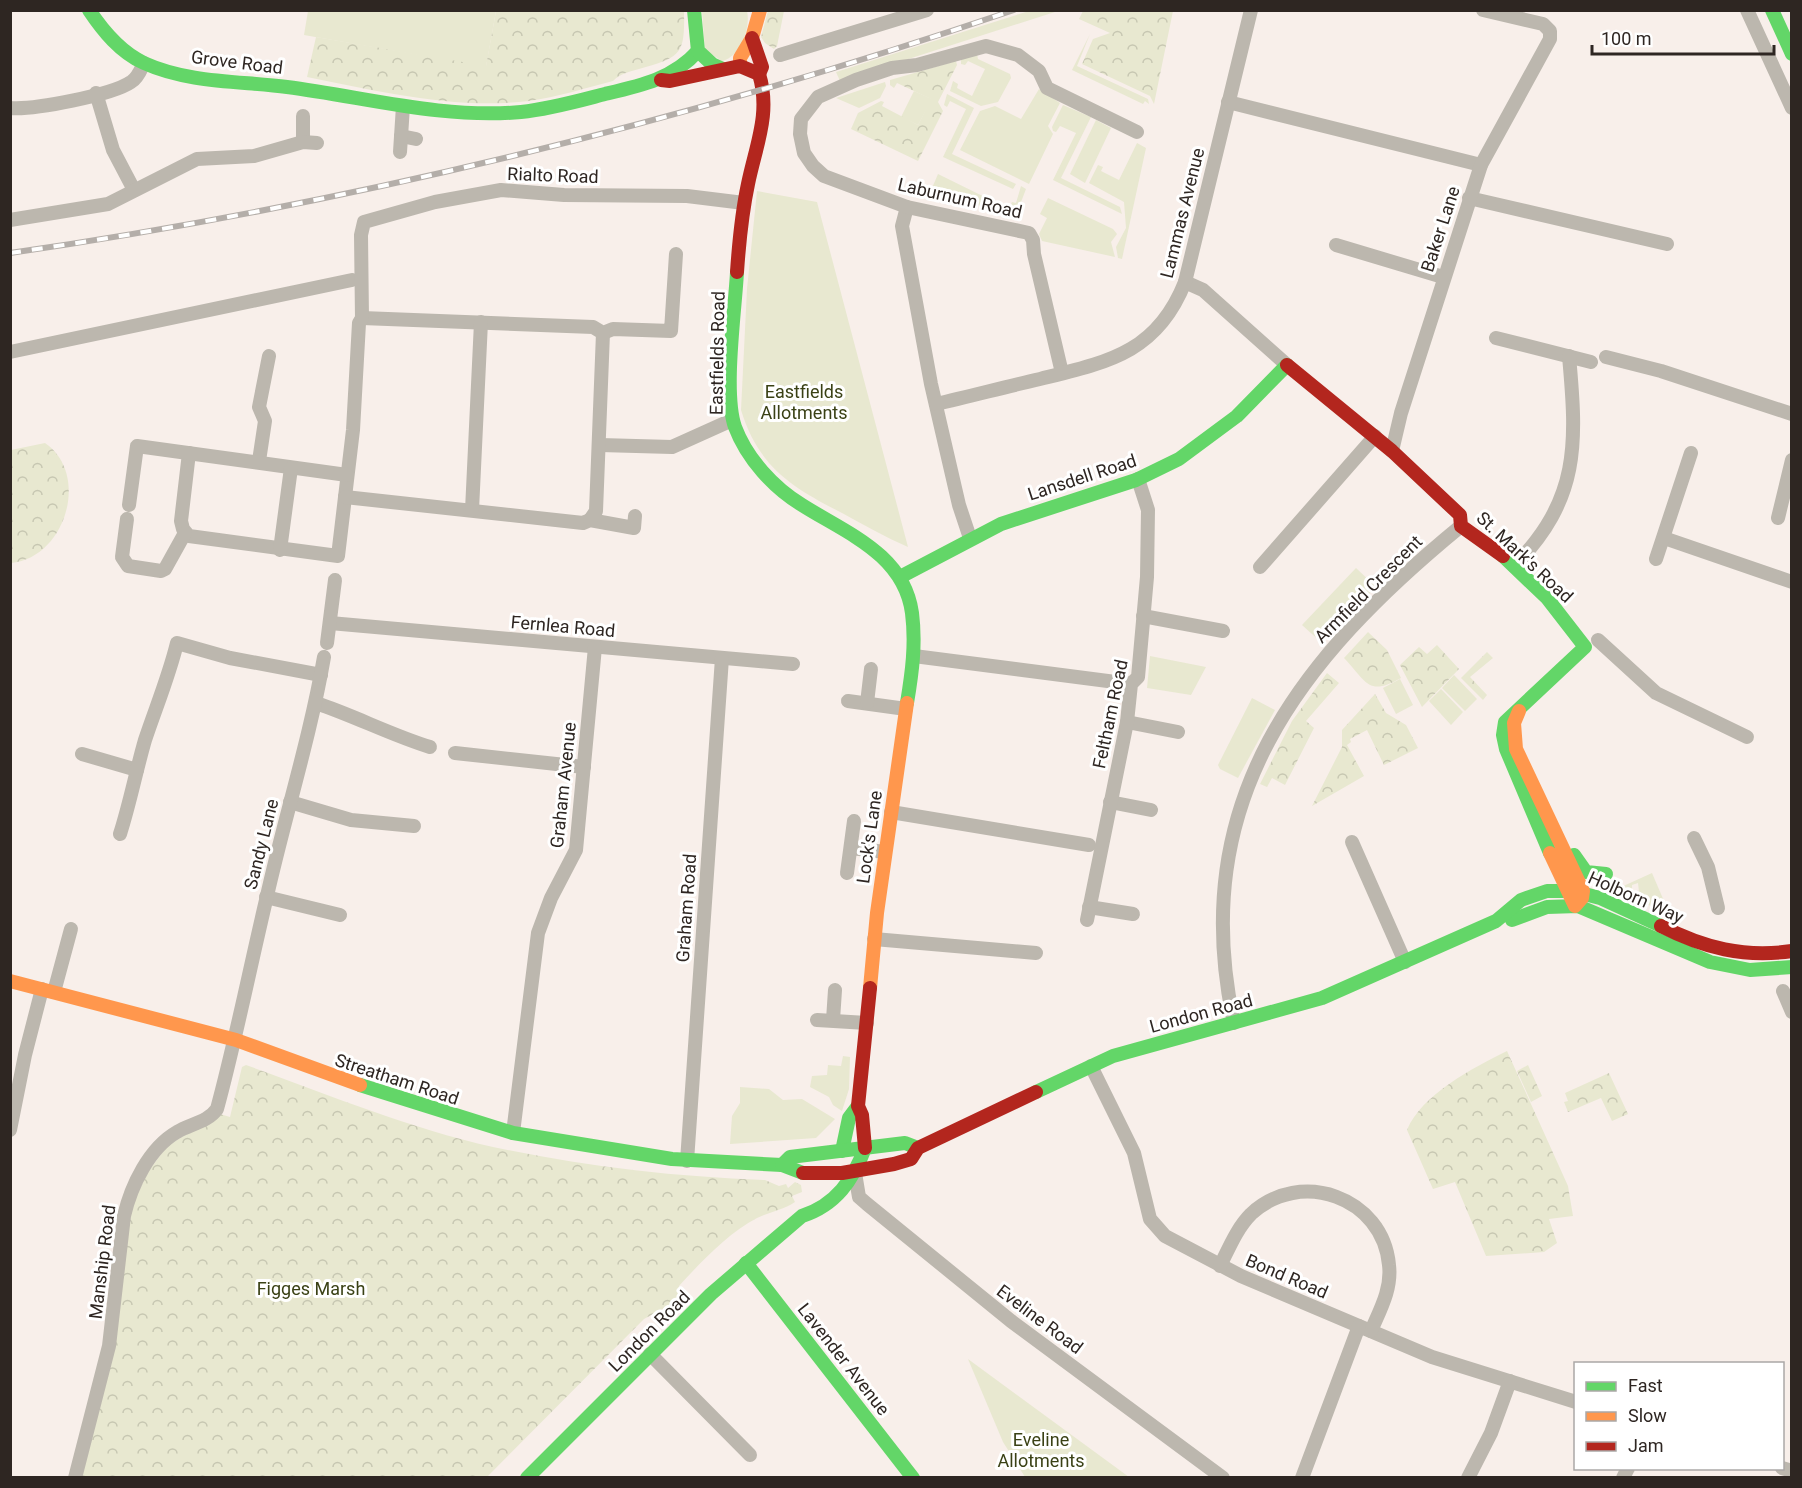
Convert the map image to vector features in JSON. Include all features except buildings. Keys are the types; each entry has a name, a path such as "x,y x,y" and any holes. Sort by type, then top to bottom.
{"street":[{"name":"Grove Road","path":"88,10 120,48 144,63 197,77 286,87 403,106 470,113 523,112 661,80 691,61 698,51"},
{"path":"694,10 698,51 712,64 723,69"},
{"path":"780,55 927,10"},
{"name":"Lammas Avenue","path":"936,404 1107,361 1141,344 1167,317 1185,282 1251,10"},
{"name":"Baker Lane","path":"1392,451 1443,278 1481,165 1549,43 1550,31 1536,22 1483,10"},
{"path":"1747,10 1790,103"},
{"path":"1772,10 1791,54"},
{"path":"752,38 762,67 759,74 740,66 740,58 752,38 756,13"},
{"name":"Laburnum Road","path":"1062,373 1034,254 1034,240 1029,232 907,207 824,176 813,166 801,143 802,115 814,100 825,93 881,72 986,46 1018,55 1039,71 1047,88 1137,132"},
{"path":"10,108 57,104 130,83 144,63"},
{"name":"Grove Road","path":"661,80 670,81 740,66"},
{"name":"Eastfields Road","path":"759,74 764,89 765,110 744,203 735,290 730,400 732,420 752,459 775,486 796,502 868,541 889,561 900,577"},
{"path":"96,93 113,150 134,190"},
{"path":"1228,102 1481,165"},
{"path":"400,152 403,106"},
{"path":"303,116 303,142"},
{"path":"401,136 416,138"},
{"path":"10,220 99,207 197,159 254,156 303,142 318,143"},
{"name":"Rialto Road","path":"357,261 361,227 364,222 401,214 428,204 501,190 564,195 687,196 744,203"},
{"path":"1469,198 1666,244"},
{"path":"907,207 902,226 936,404 959,505 970,538"},
{"path":"1336,245 1443,278"},
{"path":"603,333 614,329 671,331 676,254"},
{"path":"352,294 352,280 357,261"},
{"path":"189,453 181,521 185,533 194,538 338,556 353,430 359,323 362,318 357,261"},
{"path":"10,352 352,280"},
{"path":"1185,282 1203,290 1287,365"},
{"path":"362,318 593,327 603,333"},
{"path":"472,510 481,322"},
{"path":"345,497 584,523 590,520 596,511 603,333"},
{"path":"1496,338 1591,362"},
{"path":"260,461 265,421 259,407 268,356"},
{"path":"1514,566 1547,526 1566,483 1575,433 1569,356"},
{"path":"1606,357 1661,371 1791,414"},
{"name":"St. Mark's Road","path":"1287,365 1392,451 1460,515 1461,526 1482,538 1514,566 1572,626 1585,647 1506,722 1503,735 1506,748 1565,888 1575,906"},
{"name":"Lansdell Road","path":"900,577 970,538 1035,511 1138,479 1221,430 1254,402 1287,365"},
{"path":"600,445 672,447 732,420"},
{"path":"1262,559 1375,436"},
{"path":"185,533 165,569 161,571 128,566 122,557 137,446 260,461 291,468 347,475"},
{"path":"1656,559 1691,453"},
{"path":"1778,518 1787,497 1791,460"},
{"path":"280,550 291,468"},
{"name":"Feltham Road","path":"1133,914 1088,914 1127,722 1131,684 1138,678 1148,510 1138,479"},
{"path":"590,520 634,528 635,516"},
{"name":"Armfield Crescent","path":"1234,1023 1223,960 1222,905 1232,837 1255,771 1290,704 1329,652 1383,594 1461,526"},
{"path":"1664,538 1791,582"},
{"name":"Lock's Lane","path":"865,1148 862,1115 858,1106 874,939 914,656 913,615 900,577"},
{"name":"Sandy Lane","path":"234,1047 266,897 316,703 335,580"},
{"path":"1143,616 1222,631"},
{"name":"Fernlea Road","path":"330,623 793,664"},
{"path":"1598,640 1656,693 1747,737"},
{"path":"120,834 137,770 177,643 230,658 321,675"},
{"name":"Graham Avenue","path":"513,1132 538,933 551,898 576,850 595,647"},
{"path":"914,656 1131,684"},
{"name":"Graham Road","path":"687,1161 722,658"},
{"path":"867,704 871,669"},
{"path":"848,701 906,709"},
{"path":"316,703 430,747"},
{"path":"1519,711 1514,723 1516,749 1534,790 1558,833 1583,891 1582,898 1575,906"},
{"path":"1127,722 1178,732"},
{"path":"455,753 584,767"},
{"path":"82,754 137,770"},
{"path":"1534,790 1551,812 1580,867 1586,872 1606,874"},
{"path":"290,802 340,818 414,826"},
{"path":"1110,802 1151,810"},
{"path":"891,812 1089,845"},
{"path":"848,873 854,821"},
{"path":"1694,837 1708,867 1718,908"},
{"path":"1352,842 1404,962"},
{"path":"851,848 885,852"},
{"name":"Holborn Way","path":"1496,921 1509,907 1541,894 1565,888 1583,891 1713,948 1757,955 1791,951"},
{"path":"266,897 340,915"},
{"name":"Holborn Way","path":"1496,921 1509,921 1557,905 1575,906 1596,912 1702,961 1737,969 1764,970 1791,967"},
{"name":"London Road","path":"802,1216 816,1213 835,1200 855,1173 907,1161 918,1148 1091,1066 1125,1052 1322,998 1496,921"},
{"path":"10,1130 25,1055 71,929"},
{"path":"874,939 1036,953"},
{"name":"Streatham Road","path":"10,981 513,1132 687,1161 782,1165 791,1172 855,1173"},
{"path":"833,1020 835,990"},
{"path":"1783,991 1791,1012"},
{"path":"817,1020 867,1023"},
{"name":"Manship Road","path":"75,1478 110,1346 124,1216 129,1197 154,1153 167,1139 179,1130 214,1114 234,1047"},
{"name":"Bond Road","path":"1091,1066 1134,1153 1154,1227 1181,1246 1220,1266 1432,1357 1574,1402"},
{"name":"Lock's Lane","path":"836,1174 849,1118 858,1106"},
{"path":"855,1173 865,1148 905,1143 918,1148"},
{"name":"Streatham Road","path":"782,1165 790,1156 865,1148"},
{"name":"Eveline Road","path":"855,1173 859,1197 867,1204 1011,1321 1222,1478"},
{"name":"London Road","path":"527,1478 650,1354 746,1263 802,1216 809,1203 836,1174"},
{"path":"1220,1266 1244,1222 1272,1199 1307,1190 1340,1197 1368,1216 1381,1235 1388,1254 1388,1290 1365,1328 1302,1478"},
{"name":"Lavender Avenue","path":"746,1263 913,1478"},
{"path":"650,1354 750,1455"},
{"path":"1468,1478 1491,1433 1510,1381"}],"green space":[{"path":"308,11 496,11 486,67 304,35"},
{"path":"496,11 684,11 683,37 678,52 664,61 625,73 613,81 529,101 473,103 417,98 307,77 316,37 486,66"},
{"path":"702,11 747,11 746,33 743,41 734,54 722,61 705,50"},
{"path":"768,11 784,11 777,46 774,49 761,37"},
{"path":"1029,11 1058,11 840,81 836,72"},
{"path":"1083,11 1173,11 1154,104 1150,96 1082,64 1093,39 1110,33 1079,19"},
{"path":"1090,34 1077,66 1148,99 1149,104 1145,101 1143,104 1072,70"},
{"path":"977,54 978,59 1010,74 1011,78 998,102 981,106 950,91 953,81 958,84 957,88 972,96 985,69 968,61 965,65 961,64 961,59"},
{"path":"956,61 957,65 938,102 943,111 918,161 851,129 858,113 881,101 884,102 882,106 918,125 931,99 897,83 894,88 890,85 890,80"},
{"path":"885,82 886,86 880,98 859,108 836,98"},
{"path":"1039,89 1060,103 1048,126 1053,134 1029,184 960,150 980,111 995,106 1021,119"},
{"path":"914,91 932,99 918,125 901,117"},
{"path":"947,94 974,108 952,154 1016,184 1013,189 943,157 966,109 950,101 947,107 944,105"},
{"path":"1063,105 1091,117 1061,178 1120,207 1122,214 1053,180 1076,133 1060,126 1056,132 1053,131 1052,127"},
{"path":"1096,120 1111,128 1085,183 1070,174"},
{"path":"1137,143 1146,148 1122,259 1118,258 1116,247 1126,228 1124,202 1089,183 1098,165 1103,167 1101,171 1119,180"},
{"path":"938,174 1009,209 1012,202 1016,203 1021,186 1026,189 1015,218 966,201 938,196 940,192 932,188"},
{"name":"Eastfields Allotments","path":"757,191 817,202 908,547 793,484 768,461 748,430 741,410 747,289"},
{"path":"1048,198 1113,229 1117,234 1111,242 1115,257 1042,241 1039,234 1047,218 1040,214"},
{"path":"45,443 59,457 67,475 69,494 66,513 58,531 46,547 30,558 11,563 11,450"},
{"path":"1356,568 1376,587 1322,643 1302,625"},
{"path":"1368,632 1387,650 1401,678 1381,686 1369,684 1344,658"},
{"path":"1437,645 1459,669 1422,707 1400,665 1419,647 1427,654"},
{"path":"1487,652 1493,658 1470,677 1487,695 1483,700 1461,678"},
{"path":"1150,656 1206,667 1191,695 1147,688"},
{"path":"1327,673 1339,683 1306,721 1314,728 1285,785 1272,778 1267,787 1260,784 1292,721"},
{"path":"1454,675 1477,699 1465,711 1442,688"},
{"path":"1400,679 1413,705 1396,714 1383,688"},
{"path":"1441,689 1463,712 1451,725 1429,701"},
{"path":"1375,694 1386,713 1406,725 1418,748 1384,765 1367,730 1350,739 1351,742 1347,745 1364,776 1312,806 1342,747 1342,730"},
{"path":"1252,698 1275,710 1238,778 1220,769 1218,765"},
{"path":"1652,873 1670,915 1640,901 1638,883 1632,885 1632,897 1619,888"},
{"path":"1507,1051 1568,1186 1573,1216 1549,1219 1557,1243 1544,1252 1486,1256 1455,1182 1433,1189 1407,1130 1414,1117 1436,1094 1464,1074"},
{"path":"843,1056 850,1057 849,1089 842,1111 833,1105 829,1097 810,1087 812,1076 827,1075 828,1065 841,1066"},
{"name":"Figges Marsh","path":"246,1065 399,1120 493,1147 628,1170 765,1180 779,1186 786,1184 788,1188 795,1182 801,1185 802,1192 792,1196 795,1202 746,1224 715,1249 679,1286 683,1298 644,1319 487,1477 79,1478 131,1207 148,1172 167,1146 220,1114 230,1117 242,1067"},
{"path":"1528,1065 1542,1096 1531,1102 1517,1071"},
{"path":"1609,1073 1628,1114 1612,1121 1601,1098 1568,1112 1564,1102 1568,1101 1565,1093"},
{"path":"740,1087 769,1089 783,1100 802,1099 835,1119 816,1138 730,1144 732,1116 740,1103"},
{"name":"Eveline Allotments","path":"968,1359 1129,1477 1025,1477 1003,1442"}],"railway":[{"path":"10,253 265,210 518,155 768,88 1014,10"}],"traffic: fast":[{"path":"89,10 106,33 127,53 161,70 196,78 287,87 404,106 462,112 532,111 631,88 667,75 698,51"},
{"path":"694,10 698,51 712,64 723,69"},
{"path":"1772,10 1792,54"},
{"path":"737,272 730,373 730,394 735,427 740,439 762,472 781,490 870,547 898,575 907,593 914,636 907,703"},
{"path":"900,577 1001,524 1136,480 1179,459 1237,416 1287,365"},
{"path":"1503,556 1547,598 1585,647 1505,722 1503,735 1506,749 1550,853"},
{"path":"1574,855 1586,872 1606,874"},
{"path":"1036,1092 1113,1056 1322,998 1496,921 1521,900 1547,891 1573,891 1600,898 1661,926"},
{"path":"1512,920 1547,907 1578,906 1710,962 1750,970 1792,967"},
{"path":"360,1085 513,1133 672,1159 782,1165 803,1173"},
{"path":"842,1151 849,1118 858,1106"},
{"path":"782,1165 790,1157 905,1143 918,1148"},
{"path":"527,1478 711,1294 802,1216 834,1198 849,1181 865,1148"},
{"path":"746,1263 913,1478"}],"traffic: slow":[{"path":"740,66 740,58 752,38 760,10"},
{"path":"870,988 877,913 907,703"},
{"path":"1519,711 1514,723 1516,749 1583,891 1582,898 1575,906 1550,853"},
{"path":"10,981 236,1040 360,1085"}],"traffic: jam":[{"path":"752,38 762,67 759,74"},
{"path":"661,80 670,81 740,66 759,74 763,116 744,205 737,272"},
{"path":"1287,365 1392,451 1460,515 1461,526 1503,556"},
{"path":"1661,926 1693,940 1725,949 1757,953 1792,951"},
{"path":"865,1148 862,1115 858,1106 870,988"},
{"path":"803,1173 842,1173 911,1159 918,1148 1036,1092"}]}
